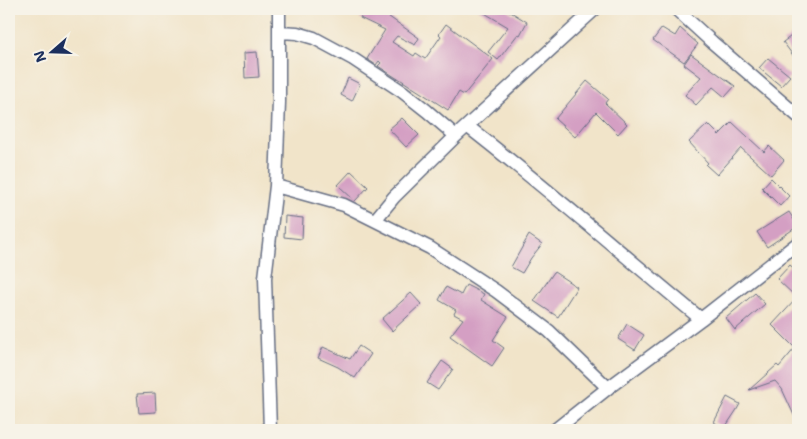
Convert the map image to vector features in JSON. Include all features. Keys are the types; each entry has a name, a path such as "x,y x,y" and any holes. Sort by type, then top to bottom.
{"street":[{"path":"270,430 265,278 276,186 279,102 279,9"},
{"path":"375,220 394,197 456,136 595,9"},
{"path":"676,9 798,116"},
{"path":"280,32 297,33 314,38 353,59 402,92 456,136"},
{"path":"467,126 701,319"},
{"path":"276,186 344,205 430,248 496,291 549,331 608,388"},
{"path":"555,430 798,243"}],"building":[{"path":"365,9 388,9 385,14 419,38 415,45 397,36 392,42 414,56 416,53 425,59 441,36 439,34 446,24 493,59 464,95 459,92 448,110 378,66 381,63 379,61 376,65 367,59 385,30 360,18"},
{"path":"478,9 506,9 527,22 520,35 518,34 498,60 488,52 508,27"},
{"path":"662,28 675,36 680,28 698,44 684,62 653,40"},
{"path":"798,31 798,62 783,42"},
{"path":"257,52 259,77 245,78 244,53"},
{"path":"691,54 735,86 725,97 713,87 696,105 685,95 701,77 684,64"},
{"path":"768,58 790,76 781,86 759,68"},
{"path":"348,78 360,84 352,101 341,95"},
{"path":"587,81 608,99 605,103 627,124 618,134 596,112 575,137 555,119"},
{"path":"402,118 419,135 406,147 389,129"},
{"path":"732,122 764,152 769,146 784,160 771,175 741,148 717,175 706,165 708,163 689,142 708,124 719,135"},
{"path":"351,171 368,187 355,201 338,185"},
{"path":"771,178 789,196 780,206 762,188"},
{"path":"789,212 798,226 767,247 757,232"},
{"path":"285,216 303,218 302,239 284,237"},
{"path":"529,235 542,244 522,273 511,267"},
{"path":"790,265 798,272 798,424 782,389 775,381 749,390 777,365 779,367 795,348 772,325 797,298 777,279"},
{"path":"554,272 577,287 558,317 534,301"},
{"path":"466,285 484,294 481,300 508,317 493,340 504,348 492,366 450,336 463,319 454,314 456,310 439,300 446,287 461,295"},
{"path":"411,293 421,304 392,331 382,319"},
{"path":"755,293 765,304 735,330 726,318"},
{"path":"627,324 644,335 635,350 618,339"},
{"path":"359,346 371,354 355,378 338,367 318,358 323,347 350,359"},
{"path":"442,361 453,369 438,390 427,383"},
{"path":"155,393 156,412 139,413 137,394"},
{"path":"727,397 740,404 724,429 714,422"}]}
